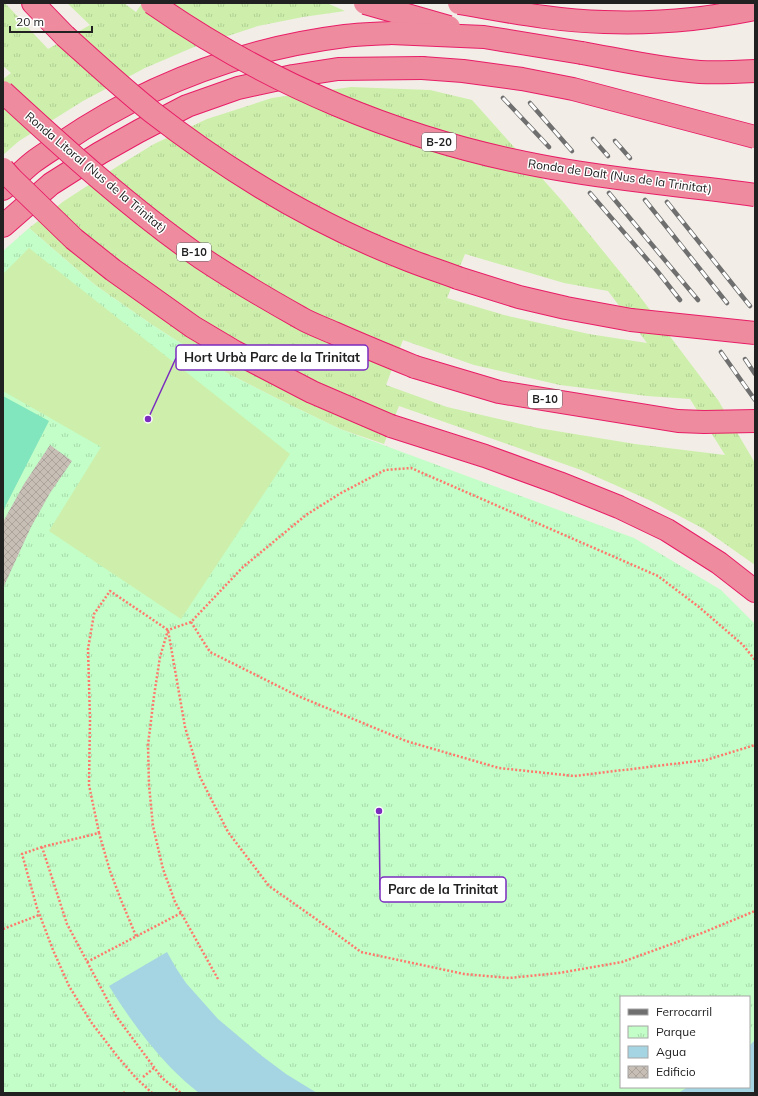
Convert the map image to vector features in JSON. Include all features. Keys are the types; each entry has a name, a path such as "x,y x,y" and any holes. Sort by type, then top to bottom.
{"highway":[{"path":"33,3 65,36 113,80 152,112 231,168 271,193 316,218 360,239 406,259 458,278 519,297 566,308 631,320 755,333"},
{"name":"Ronda de Dalt (Nus de la Trinitat)","path":"152,3 212,42 302,90 350,111 398,129 445,144 491,156 541,166 635,181 755,195"},
{"path":"365,3 484,37 652,66 700,72 755,71"},
{"path":"459,3 558,19 603,22 690,20 755,10"},
{"path":"3,189 32,163 77,132 115,110 171,82 210,67 283,46 347,35 390,33 484,37"},
{"path":"3,226 51,184 138,131 187,106 238,88 293,76 338,69 422,68 463,71 522,79 573,89 755,137"},
{"name":"Ronda Litoral (Nus de la Trinitat)","path":"3,92 42,129 110,187 163,229 201,257 252,290 302,319 415,367 499,392 707,427"},
{"path":"704,124 755,132"},
{"path":"3,169 74,239 113,270 193,327 235,352 312,392 391,426 485,456 619,507 667,530 719,563 755,591"},
{"path":"707,427 755,421"},
{"path":"707,427 755,437"}],"path":[{"path":"168,630 191,622 243,567 306,515 340,493 385,470 411,468 658,576 699,607 743,645 755,660"},
{"path":"136,936 110,871 89,785 90,719 88,649 94,614 110,591 168,630 185,727 200,777 228,832 269,886 361,952 464,974 509,978 559,973 622,962 702,934 755,911"},
{"path":"191,622 210,652 298,696 406,741 499,768 574,776 706,760 755,745"},
{"path":"168,630 160,657 148,745 149,785 153,826 163,869 175,902 218,979"},
{"path":"100,833 42,847 22,854 39,915 69,986 91,1022 136,1078 152,1093"},
{"path":"42,847 67,924 116,1016 162,1078 181,1093"},
{"path":"87,962 181,912"},
{"path":"3,929 39,915"},
{"path":"143,1077 154,1068"}],"green space":[{"path":"3,3 5,3 48,49 90,25 67,3 124,3 136,12 142,3 327,3 345,11 303,17 258,26 194,47 145,68 83,101 19,141 3,155 3,79 11,73 3,66"},
{"path":"351,87 430,90 472,100 564,203 638,294 718,400 755,463 755,565 704,529 649,500 581,470 399,406 384,444 340,429 227,373 151,324 95,285 29,228 64,201 154,144 207,119 272,98","holes":["465,254 564,283 608,291 647,343 589,334 504,315 447,298","403,340 474,365 560,385 647,396 690,399 725,455 635,444 538,428 447,407 386,385"]},
{"path":"29,228 95,285 151,324 227,373 340,429 634,538 721,590 755,624 755,1093 3,1093 3,251"},
{"path":"29,248 290,454 181,619 49,531 101,447 3,391 3,274"},
{"path":"3,396 49,421 3,513"}],"water":[{"path":"167,952 186,983 218,1019 286,1074 317,1093 199,1093 178,1075 146,1039 109,986"},
{"path":"755,1040 755,1093 678,1093 686,1088 750,1088 750,1045"}],"building":[{"path":"50,445 72,461 50,493 31,527 3,588 3,522 24,484"}],"railway":[{"path":"503,98 549,147"},
{"path":"530,103 572,151"},
{"path":"593,139 608,156"},
{"path":"615,141 630,158"},
{"path":"590,193 680,300"},
{"path":"609,193 698,300"},
{"path":"645,200 727,303"},
{"path":"667,202 750,306"},
{"path":"721,352 755,400"},
{"path":"745,359 755,374"}],"place":[{"name":"Hort Urbà Parc de la Trinitat","path":"148,419"},
{"name":"Parc de la Trinitat","path":"379,811"}]}
